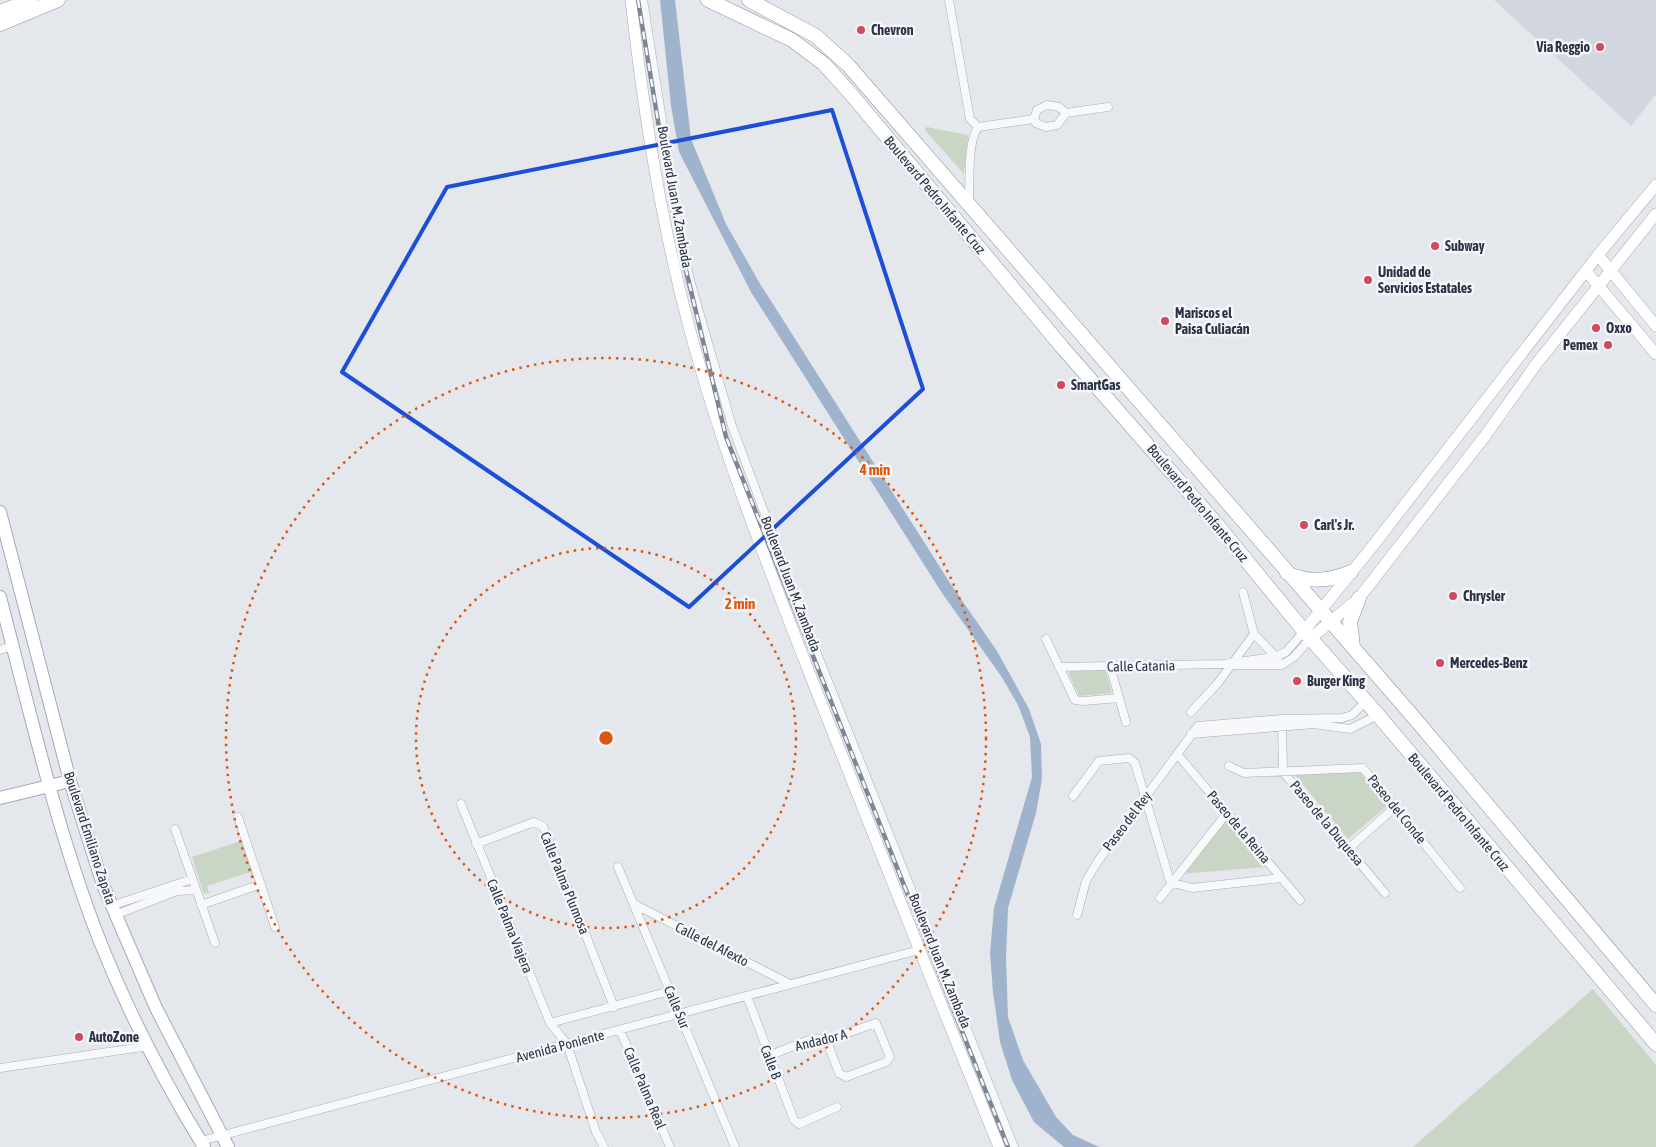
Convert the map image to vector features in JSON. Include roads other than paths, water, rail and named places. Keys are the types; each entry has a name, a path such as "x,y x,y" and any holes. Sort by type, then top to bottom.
{"highway":[{"path":"0,12 31,0"},
{"path":"0,24 58,0"},
{"name":"Boulevard Pedro Infante Cruz","path":"708,0 792,40 824,64 835,76 1062,347 1215,522 1656,1044"},
{"name":"Boulevard Pedro Infante Cruz","path":"749,0 794,23 830,48 848,65 1216,488 1287,574 1353,648 1656,1005"},
{"path":"1287,574 1304,579 1323,580 1351,572"},
{"path":"1353,648 1350,622 1359,598"}],"main road":[{"name":"Boulevard Emiliano Zapata","path":"0,512 70,781 113,911 156,1008 224,1141"},
{"name":"Boulevard Emiliano Zapata","path":"0,597 51,785 97,934 149,1046 203,1144"},
{"path":"0,798 70,781"}],"street":[{"name":"Boulevard Juan M. Zambada","path":"631,0 643,102 667,232 686,315 714,416 772,579 999,1147"},
{"name":"Boulevard Juan M. Zambada","path":"643,0 683,244 700,314 732,426 816,651 1014,1147"},
{"path":"949,0 970,118 978,127"},
{"path":"1034,119 1037,110 1047,105 1059,107 1066,113 1108,107"},
{"path":"1034,119 1041,126 1052,127 1061,122 1066,113"},
{"path":"978,127 1034,119"},
{"path":"969,205 971,155 975,132 978,127"},
{"path":"1229,664 1276,657 1286,652 1325,617 1351,572 1586,271 1656,185"},
{"path":"1325,617 1359,598 1485,436 1537,362 1612,272 1656,214"},
{"path":"1598,256 1656,326"},
{"path":"1586,271 1656,354"},
{"path":"1243,592 1254,634 1282,665"},
{"path":"1191,712 1218,684 1229,664 1254,634"},
{"path":"1229,664 1282,665 1294,657 1308,634"},
{"path":"1046,639 1072,697 1076,701 1119,698"},
{"path":"0,650 13,646"},
{"name":"Calle Catania","path":"1059,667 1229,664"},
{"path":"1110,666 1126,722"},
{"name":"Paseo del Rey","path":"1077,915 1091,872 1178,755 1191,734 1282,722 1347,717 1366,701"},
{"name":"Paseo del Rey","path":"1282,722 1350,729 1378,715"},
{"name":"Paseo de la Duquesa","path":"1282,722 1283,772 1385,892"},
{"name":"Paseo de la Reina","path":"1178,755 1300,900"},
{"path":"1073,796 1099,761 1127,758 1134,760 1173,883"},
{"name":"Paseo del Conde","path":"1229,766 1244,773 1363,768 1460,888"},
{"name":"Calle Palma Viajera","path":"461,804 550,1023 567,1044"},
{"path":"1348,849 1394,808"},
{"path":"1160,898 1227,813"},
{"path":"238,816 275,927"},
{"name":"Calle Palma Plumosa","path":"476,844 534,822 543,826 614,1007"},
{"path":"175,829 214,943"},
{"name":"Calle Sur","path":"618,867 735,1147"},
{"path":"1173,883 1192,888 1282,878"},
{"path":"113,911 192,879"},
{"path":"201,905 261,884"},
{"path":"113,911 177,891 196,890"},
{"name":"Calle del Afexto","path":"634,904 790,984"},
{"name":"Avenida Poniente","path":"203,1144 224,1141 567,1044 919,950"},
{"path":"550,1023 670,991"},
{"name":"Calle B","path":"747,996 768,1056 794,1120 801,1123 837,1107"},
{"name":"Andador A","path":"768,1056 809,1040 826,1039 874,1024 878,1025 890,1057 886,1062 846,1077 839,1073 826,1039"},
{"name":"Calle Palma Real","path":"620,1030 670,1147"},
{"path":"567,1044 596,1132 604,1147"},
{"path":"0,1068 149,1046"}],"water":[{"path":"660,0 675,0 691,139 726,224 759,282 950,583 997,651 1029,709 1041,744 1042,779 1036,813 1008,908 1006,958 1008,1017 1023,1060 1056,1117 1073,1135 1099,1147 1064,1147 1034,1122 1012,1080 1000,1042 990,953 994,908 1032,777 1030,737 1018,705 1001,676 942,593 751,292 679,152 671,106"}],"railway":[{"path":"638,0 675,224 726,437 1008,1147"}],"place":[{"name":"Chevron","path":"861,30"},
{"name":"Via Reggio","path":"1600,47"},
{"name":"Subway","path":"1435,246"},
{"name":"Unidad de Servicios Estatales","path":"1368,280"},
{"name":"Mariscos el Paisa Culiacán","path":"1165,321"},
{"name":"Oxxo","path":"1596,328"},
{"name":"Pemex","path":"1608,345"},
{"name":"SmartGas","path":"1061,385"},
{"name":"Carl's Jr.","path":"1304,525"},
{"name":"Chrysler","path":"1453,596"},
{"name":"Mercedes-Benz","path":"1440,663"},
{"name":"Burger King","path":"1297,681"},
{"name":"AutoZone","path":"79,1037"}]}
